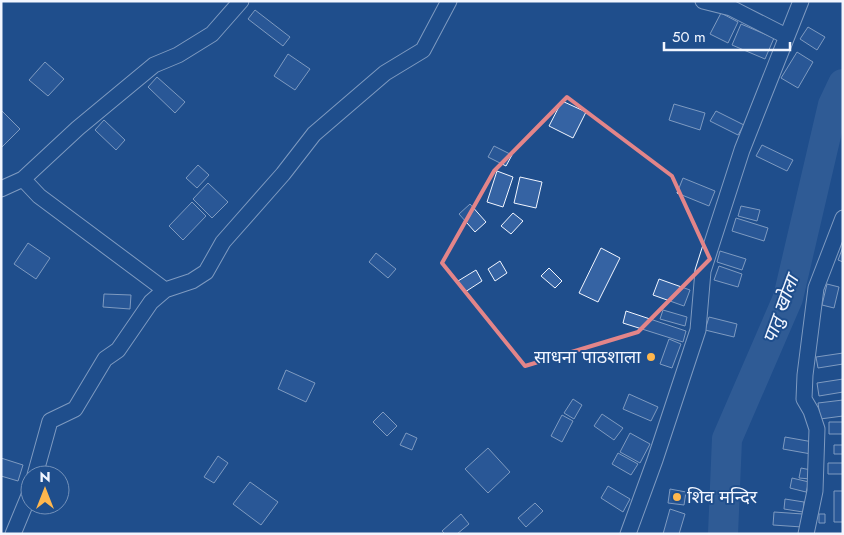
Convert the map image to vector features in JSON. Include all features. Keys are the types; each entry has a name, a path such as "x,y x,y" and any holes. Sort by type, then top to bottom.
{"street":[{"path":"1,189 23,179 78,128 154,65 178,55 212,34 241,1"},
{"path":"38,465 50,422 75,409 104,359 118,350 151,302 165,290 192,281 206,272 223,242 284,174 314,134 385,73 422,50 449,1"},
{"path":"703,1 731,8 786,36"},
{"path":"628,534 655,460 698,330 704,271 742,150 801,1"},
{"path":"23,179 39,196 165,290"},
{"path":"806,534 815,491 817,429 811,411 804,399 805,375 816,288 843,218"},
{"path":"13,534 21,515"}],"highlighted area":[{"path":"567,97 672,176 710,259 638,332 525,366 442,263 494,171"}],"building":[{"path":"255,10 290,37 283,46 248,19"},
{"path":"721,13 738,22 728,43 710,34"},
{"path":"741,24 774,38 765,59 732,45"},
{"path":"808,27 825,37 817,50 800,39"},
{"path":"797,52 813,62 798,88 781,78"},
{"path":"288,54 310,69 295,90 274,76"},
{"path":"45,62 64,79 48,96 29,80"},
{"path":"157,77 185,102 175,113 148,87"},
{"path":"562,101 586,112 573,138 549,126"},
{"path":"674,104 705,113 700,130 669,120"},
{"path":"1,110 20,129 2,147 1,146"},
{"path":"716,111 744,125 738,135 710,121"},
{"path":"104,120 125,140 116,150 95,130"},
{"path":"762,145 793,160 787,171 756,156"},
{"path":"494,146 512,155 506,166 488,157"},
{"path":"198,165 209,175 197,188 186,178"},
{"path":"497,171 513,177 503,207 487,202"},
{"path":"520,177 542,182 536,208 514,203"},
{"path":"683,178 715,191 709,206 677,193"},
{"path":"208,183 228,202 212,218 193,199"},
{"path":"192,202 206,216 183,240 169,226"},
{"path":"470,204 486,222 475,232 459,214"},
{"path":"741,206 760,210 757,221 738,216"},
{"path":"513,213 523,221 511,234 501,226"},
{"path":"736,218 768,228 764,241 732,231"},
{"path":"28,243 50,258 36,279 14,264"},
{"path":"843,247 843,262 838,260"},
{"path":"601,248 620,258 598,302 579,293"},
{"path":"720,251 746,259 742,270 717,262"},
{"path":"376,253 396,269 388,278 369,262"},
{"path":"500,261 507,273 495,281 488,269"},
{"path":"719,266 742,274 738,287 714,280"},
{"path":"549,268 562,281 555,288 541,276"},
{"path":"476,270 482,281 465,292 458,281"},
{"path":"659,279 690,290 684,306 653,295"},
{"path":"827,284 839,287 834,308 822,305"},
{"path":"104,294 131,295 130,309 103,307"},
{"path":"663,310 687,317 685,326 660,319"},
{"path":"626,311 686,331 683,342 623,323"},
{"path":"709,317 737,324 734,337 705,330"},
{"path":"669,339 681,344 672,368 660,364"},
{"path":"843,353 843,364 818,368 816,357"},
{"path":"286,370 315,383 306,402 278,389"},
{"path":"843,379 843,392 819,396 817,383"},
{"path":"629,394 658,407 651,421 623,409"},
{"path":"573,399 582,405 574,419 564,413"},
{"path":"843,400 843,416 820,419 818,403"},
{"path":"383,412 397,426 387,436 373,422"},
{"path":"602,414 623,428 614,440 594,426"},
{"path":"562,415 573,421 562,442 551,436"},
{"path":"829,422 843,422 843,434 829,434"},
{"path":"406,433 417,438 412,450 400,445"},
{"path":"630,433 650,444 640,463 620,452"},
{"path":"785,437 813,442 811,454 783,449"},
{"path":"834,445 843,445 843,454 834,454"},
{"path":"488,448 510,472 488,493 465,469"},
{"path":"618,453 638,464 631,475 612,464"},
{"path":"218,456 228,463 214,483 204,477"},
{"path":"1,458 23,465 20,465 18,481 1,476"},
{"path":"828,463 843,463 843,474 828,474"},
{"path":"801,468 811,470 810,479 799,478"},
{"path":"792,478 809,482 806,492 790,488"},
{"path":"250,482 278,502 261,525 233,504"},
{"path":"608,486 630,499 623,512 601,498"},
{"path":"670,489 686,492 684,505 668,503"},
{"path":"834,491 843,491 843,522 834,522"},
{"path":"785,499 804,502 803,512 784,509"},
{"path":"535,503 543,511 526,527 518,518"},
{"path":"670,509 685,514 679,534 663,534"},
{"path":"774,512 803,514 802,527 773,525"},
{"path":"461,514 469,524 457,534 445,534 442,531"},
{"path":"819,514 825,514 825,523 819,523"}],"waterway":[{"name":"पातु खोला","path":"723,534 727,439 788,298 833,105 843,84"}],"place":[{"name":"साधना पाठशाला","path":"651,357"},
{"name":"शिव मन्दिर","path":"677,497"}]}
